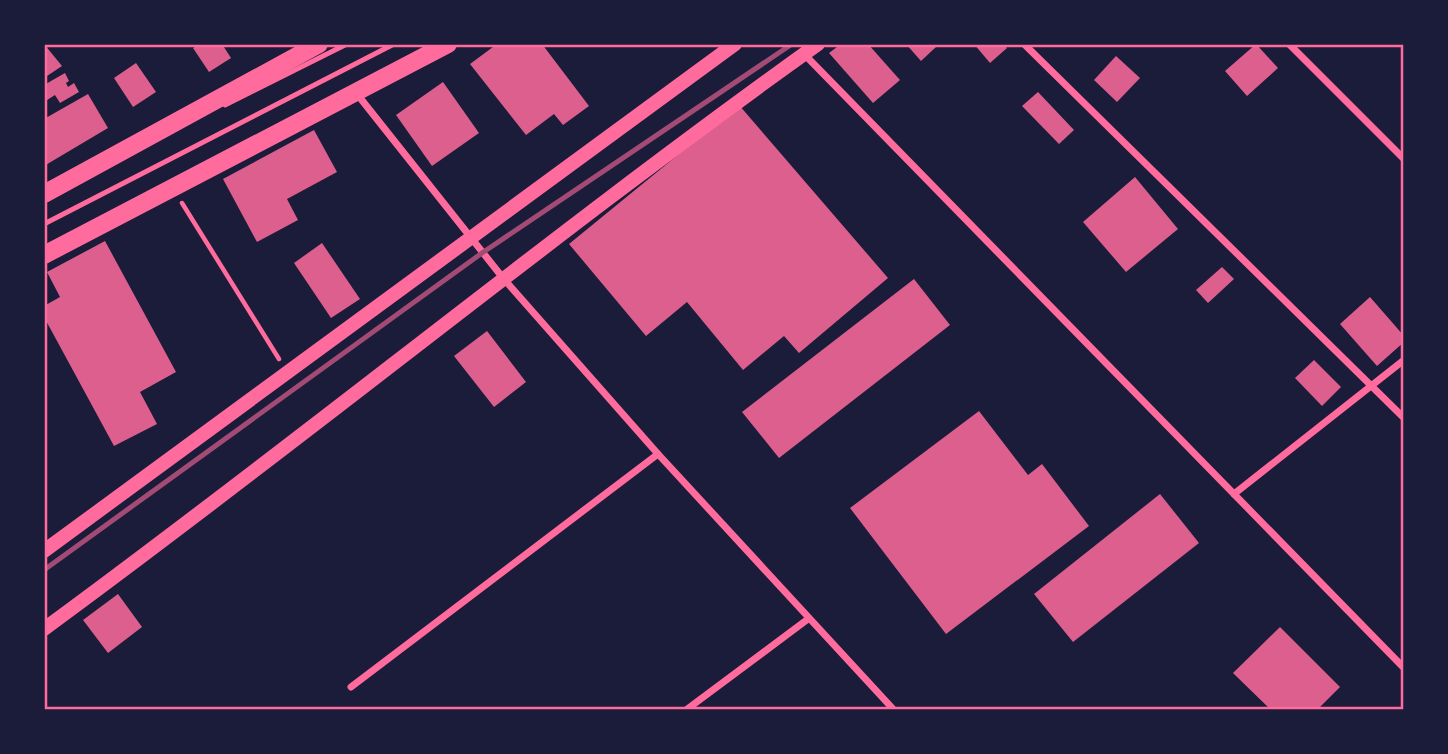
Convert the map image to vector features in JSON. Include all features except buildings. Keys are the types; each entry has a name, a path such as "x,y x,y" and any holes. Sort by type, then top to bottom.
{"main road":[{"path":"44,194 319,44"},
{"path":"44,255 357,94 448,44"},
{"path":"44,551 469,236 735,44"},
{"path":"44,629 179,530 503,278 818,44"}],"street":[{"path":"1024,44 1404,418"},
{"path":"1289,44 1404,159"},
{"path":"804,54 1404,668"},
{"path":"357,94 503,278 658,454 894,710"},
{"path":"1234,494 1404,360"},
{"path":"351,687 658,454"},
{"path":"686,710 808,619"}],"lane":[{"path":"44,200 152,142 348,44"},
{"path":"44,224 394,44"}],"path":[{"path":"173,189 287,371"}],"railway":[{"path":"44,570 482,253 792,44"}]}
